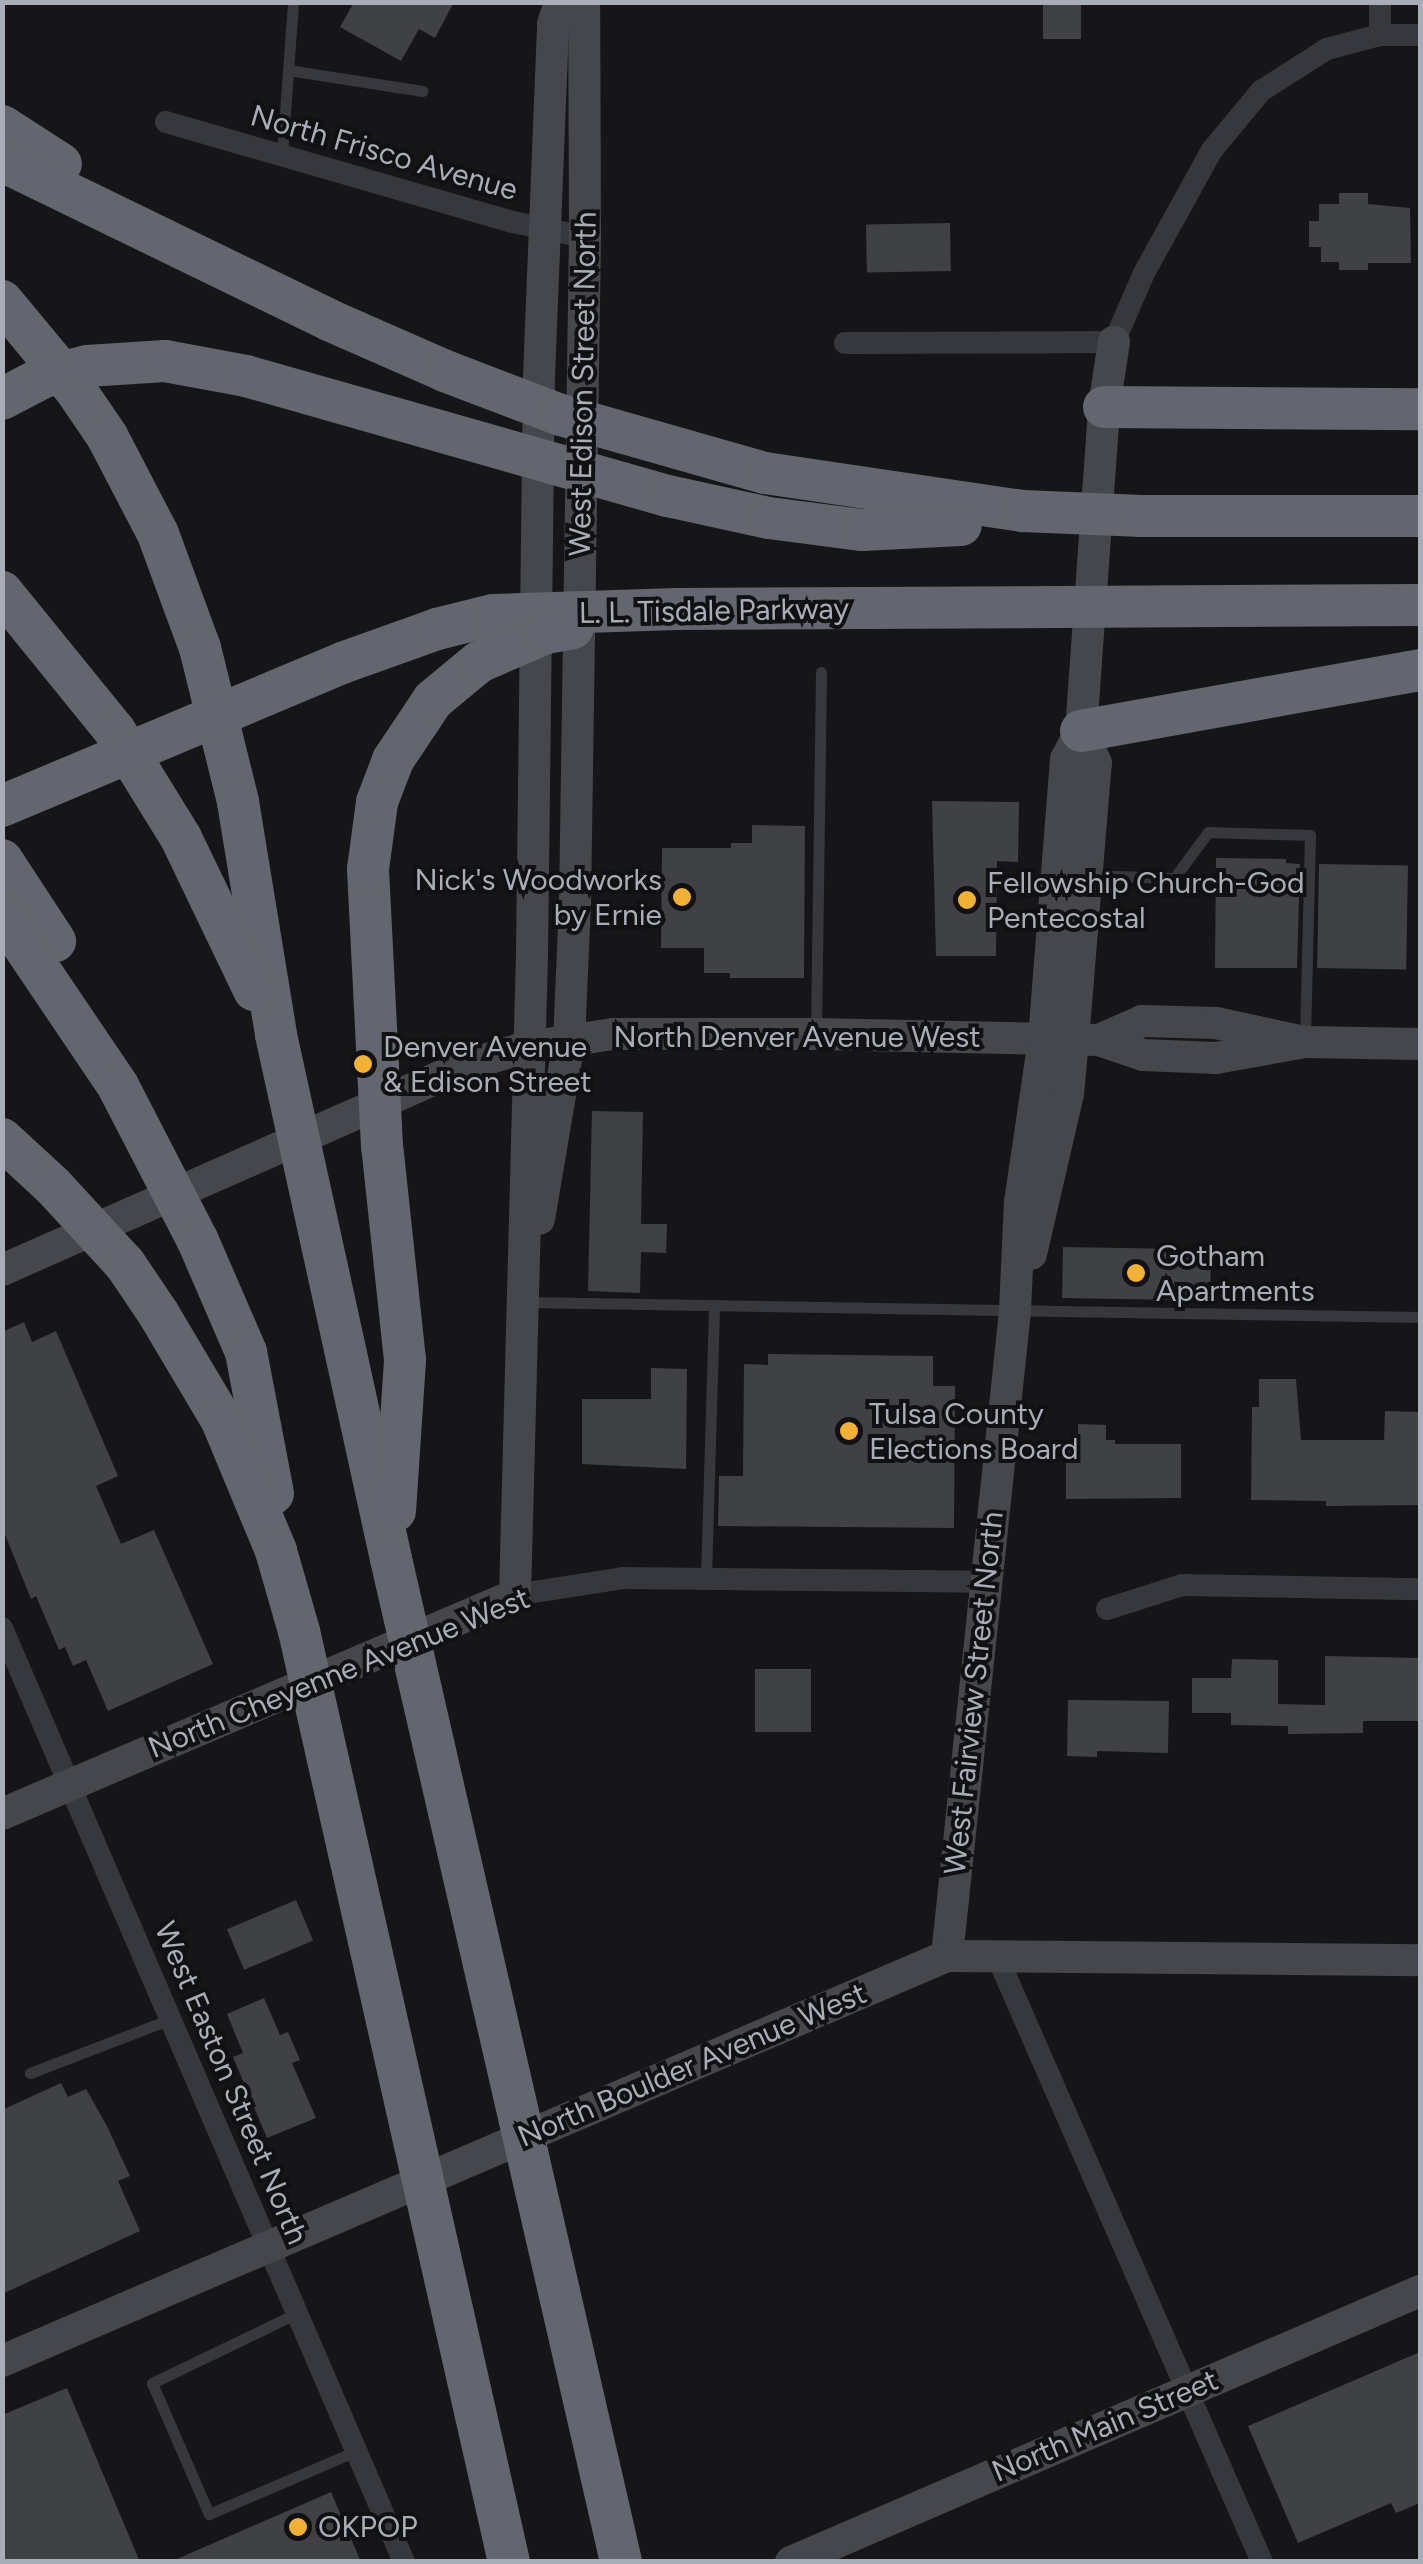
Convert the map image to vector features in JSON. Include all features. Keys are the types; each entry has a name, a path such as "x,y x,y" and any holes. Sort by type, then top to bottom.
{"highway":[{"path":"2,126 204,258"},
{"path":"2,160 445,371 561,415 765,474 1023,512 1420,516"},
{"path":"2,301 76,388 106,436 158,534 181,592 238,802 276,1036 503,2060 621,2562"},
{"path":"2,399 44,377 88,366 165,361 260,380 668,496 769,518 862,530 1142,516"},
{"path":"1103,414 1420,409"},
{"path":"2,592 115,730 181,838 276,1036"},
{"name":"L. L. Tisdale Parkway","path":"15,797 436,629 492,616 677,609 1420,606"},
{"path":"391,1559 406,1360 388,1212 374,992 368,870 377,802 392,760 433,700 479,662 546,633 677,609"},
{"path":"1081,731 1420,670"},
{"path":"2,860 93,1002 152,1149 246,1352 321,1733 508,2562"},
{"path":"2,914 87,1035 152,1149"},
{"path":"10,1145 125,1264 194,1368 247,1473 299,1631"}],"street":[{"name":"West Edison Street North","path":"516,1595 544,230 553,24 560,2"},
{"name":"West Edison Street North","path":"523,1302 569,1041 585,237 584,2"},
{"path":"1380,2 1380,35"},
{"name":"West Fairview Street North","path":"1072,1040 1066,759 1081,731 1103,414 1114,342 1144,273 1212,150 1261,91 1315,56 1355,40 1380,35 1420,35"},
{"name":"North Frisco Avenue","path":"166,122 544,230 585,237"},
{"path":"844,343 1114,342"},
{"name":"West Fairview Street North","path":"948,1956 1015,1311 1044,1206 1068,1094 1096,763 1081,731"},
{"name":"North Denver Avenue West","path":"2,1270 464,1066 528,1048 612,1034 1072,1040 1142,1055 1216,1058 1305,1042 1420,1044"},
{"name":"North Cheyenne Avenue West","path":"2,1814 516,1595 600,1580 986,1582"},
{"path":"1107,1609 1182,1585 1420,1589"},
{"name":"West Easton Street North","path":"2,1628 404,2562"},
{"path":"996,1954 1262,2562"},
{"name":"North Boulder Avenue West","path":"2,2361 948,1956 1420,1960"},
{"name":"North Main Street","path":"791,2562 1420,2292"}],"lane":[{"path":"282,153 293,2"},
{"path":"288,70 422,91"},
{"path":"816,1034 821,672"},
{"path":"1086,874 1174,878 1208,832 1310,835 1305,1042"},
{"path":"523,1302 1420,1317"},
{"path":"706,1578 714,1305"},
{"path":"30,2073 171,2019"},
{"path":"297,2313 152,2383 210,2514 356,2451"}],"building":[{"path":"354,2 454,2 435,38 419,29 401,61 340,27"},
{"path":"1043,2 1081,2 1081,39 1043,39"},
{"path":"1339,193 1368,193 1368,204 1410,208 1411,263 1368,263 1368,270 1339,270 1339,262 1321,262 1321,247 1309,247 1309,221 1319,221 1319,204 1339,204"},
{"path":"950,223 951,271 867,272 866,224"},
{"name":"Fellowship Church-God Pentecostal","path":"932,801 1019,802 1018,862 997,861 996,956 936,956"},
{"path":"752,825 805,826 804,978 730,978 730,973 704,973 704,948 661,948 662,848 731,848 731,843 752,843"},
{"path":"1216,858 1286,859 1286,863 1300,864 1297,968 1215,968"},
{"path":"1319,864 1408,866 1406,970 1317,968"},
{"path":"592,1111 643,1112 641,1224 667,1224 666,1253 641,1252 640,1293 588,1291"},
{"name":"Gotham Apartments","path":"1063,1247 1211,1250 1210,1301 1062,1298"},
{"path":"24,1322 32,1342 56,1331 118,1476 96,1486 121,1544 154,1530 213,1664 108,1711 86,1660 73,1666 65,1647 59,1650 36,1596 31,1599 2,1527 2,1332"},
{"name":"Tulsa County Elections Board","path":"768,1354 933,1356 933,1386 955,1386 954,1528 718,1526 719,1476 743,1476 744,1364 768,1365"},
{"path":"651,1368 687,1369 686,1469 582,1464 582,1399 651,1399"},
{"path":"1259,1379 1296,1379 1301,1440 1384,1440 1385,1411 1420,1412 1420,1505 1326,1506 1326,1501 1251,1500 1252,1407 1259,1407"},
{"path":"1078,1424 1106,1425 1106,1440 1115,1440 1115,1444 1181,1444 1181,1498 1066,1499 1066,1450 1078,1450"},
{"path":"1325,1656 1420,1658 1420,1721 1363,1721 1363,1733 1288,1734 1288,1726 1231,1725 1231,1713 1192,1713 1192,1678 1231,1678 1232,1659 1278,1660 1278,1704 1325,1705"},
{"path":"755,1669 811,1669 811,1732 755,1732"},
{"path":"1068,1700 1169,1701 1168,1753 1097,1751 1097,1757 1067,1756"},
{"path":"296,1900 313,1941 244,1970 227,1929"},
{"path":"264,1998 280,2035 288,2032 300,2060 292,2063 316,2118 267,2138 233,2057 243,2053 227,2014"},
{"path":"61,2083 68,2097 86,2089 107,2126 130,2176 118,2181 140,2231 2,2294 2,2110"},
{"path":"1420,2352 1420,2503 1396,2513 1391,2503 1298,2543 1248,2426"},
{"path":"67,2388 140,2562 2,2562 2,2415"},
{"name":"OKPOP","path":"331,2492 361,2562 170,2562"}],"place":[{"name":"Nick's Woodworks by Ernie","path":"682,897"},
{"name":"Fellowship Church-God Pentecostal","path":"967,900"},
{"name":"Denver Avenue & Edison Street","path":"363,1064"},
{"name":"Gotham Apartments","path":"1136,1273"},
{"name":"Tulsa County Elections Board","path":"849,1431"},
{"name":"OKPOP","path":"298,2527"}]}
